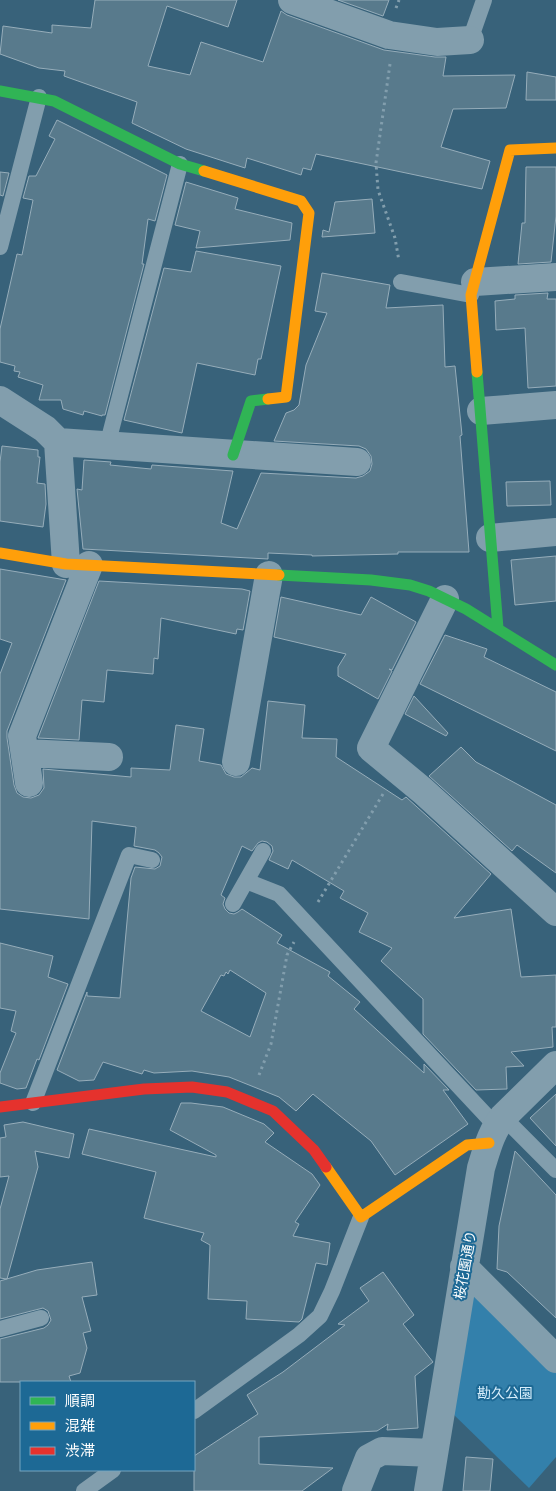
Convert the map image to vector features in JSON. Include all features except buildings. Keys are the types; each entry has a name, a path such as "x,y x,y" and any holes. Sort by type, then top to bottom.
{"street":[{"path":"292,0 337,8 394,36 437,42 470,40"},
{"path":"0,91 54,101 180,164 301,201 309,213 286,397 251,401 233,455"},
{"path":"498,628 473,288 510,150 556,148"},
{"path":"473,288 556,277"},
{"path":"0,400 45,429 58,442 78,564 22,736 29,783"},
{"path":"481,410 556,405"},
{"path":"58,442 357,462"},
{"path":"490,538 556,532"},
{"path":"0,553 78,564 371,580 409,585 445,599 498,628 556,665"},
{"path":"236,762 269,575"},
{"path":"445,599 371,748 423,791 556,912"},
{"path":"25,753 109,757"},
{"name":"桜花園通り","path":"428,1491 482,1168 496,1128 556,1065"},
{"path":"0,1107 144,1089 192,1087 227,1092 273,1111 314,1150 361,1217 467,1145 496,1128"},
{"path":"464,1268 556,1359"},
{"path":"356,1491 370,1458 382,1452 434,1453"}],"lane":[{"path":"470,40 484,0"},
{"path":"0,247 39,97"},
{"path":"107,446 180,164"},
{"path":"401,282 473,288"},
{"path":"233,904 263,851"},
{"path":"33,1103 130,855 152,860"},
{"path":"246,881 279,894 496,1128 556,1170"},
{"path":"195,1410 299,1335 320,1316 332,1291 361,1217"},
{"path":"0,1329 41,1318"},
{"path":"84,1491 112,1471"}],"path":[{"path":"394,36 376,163 378,190 396,238 401,282"}],"green space":[{"name":"勘久公園","path":"469,1288 556,1372 556,1457 529,1488 450,1411"}],"traffic: fast":[{"path":"0,91 54,101 180,164 204,171"},
{"path":"477,372 498,628"},
{"path":"233,455 251,401 268,399"},
{"path":"279,575 371,580 410,585 429,591 466,609 556,665"}],"traffic: slow":[{"path":"477,372 471,295 510,150 556,148"},
{"path":"204,171 301,201 309,213 286,397 268,399"},
{"path":"0,553 66,564 279,575"},
{"path":"326,1167 361,1217 467,1145 489,1143"}],"traffic: jam":[{"path":"0,1107 144,1089 192,1087 227,1092 273,1111 314,1150 326,1167"}]}
